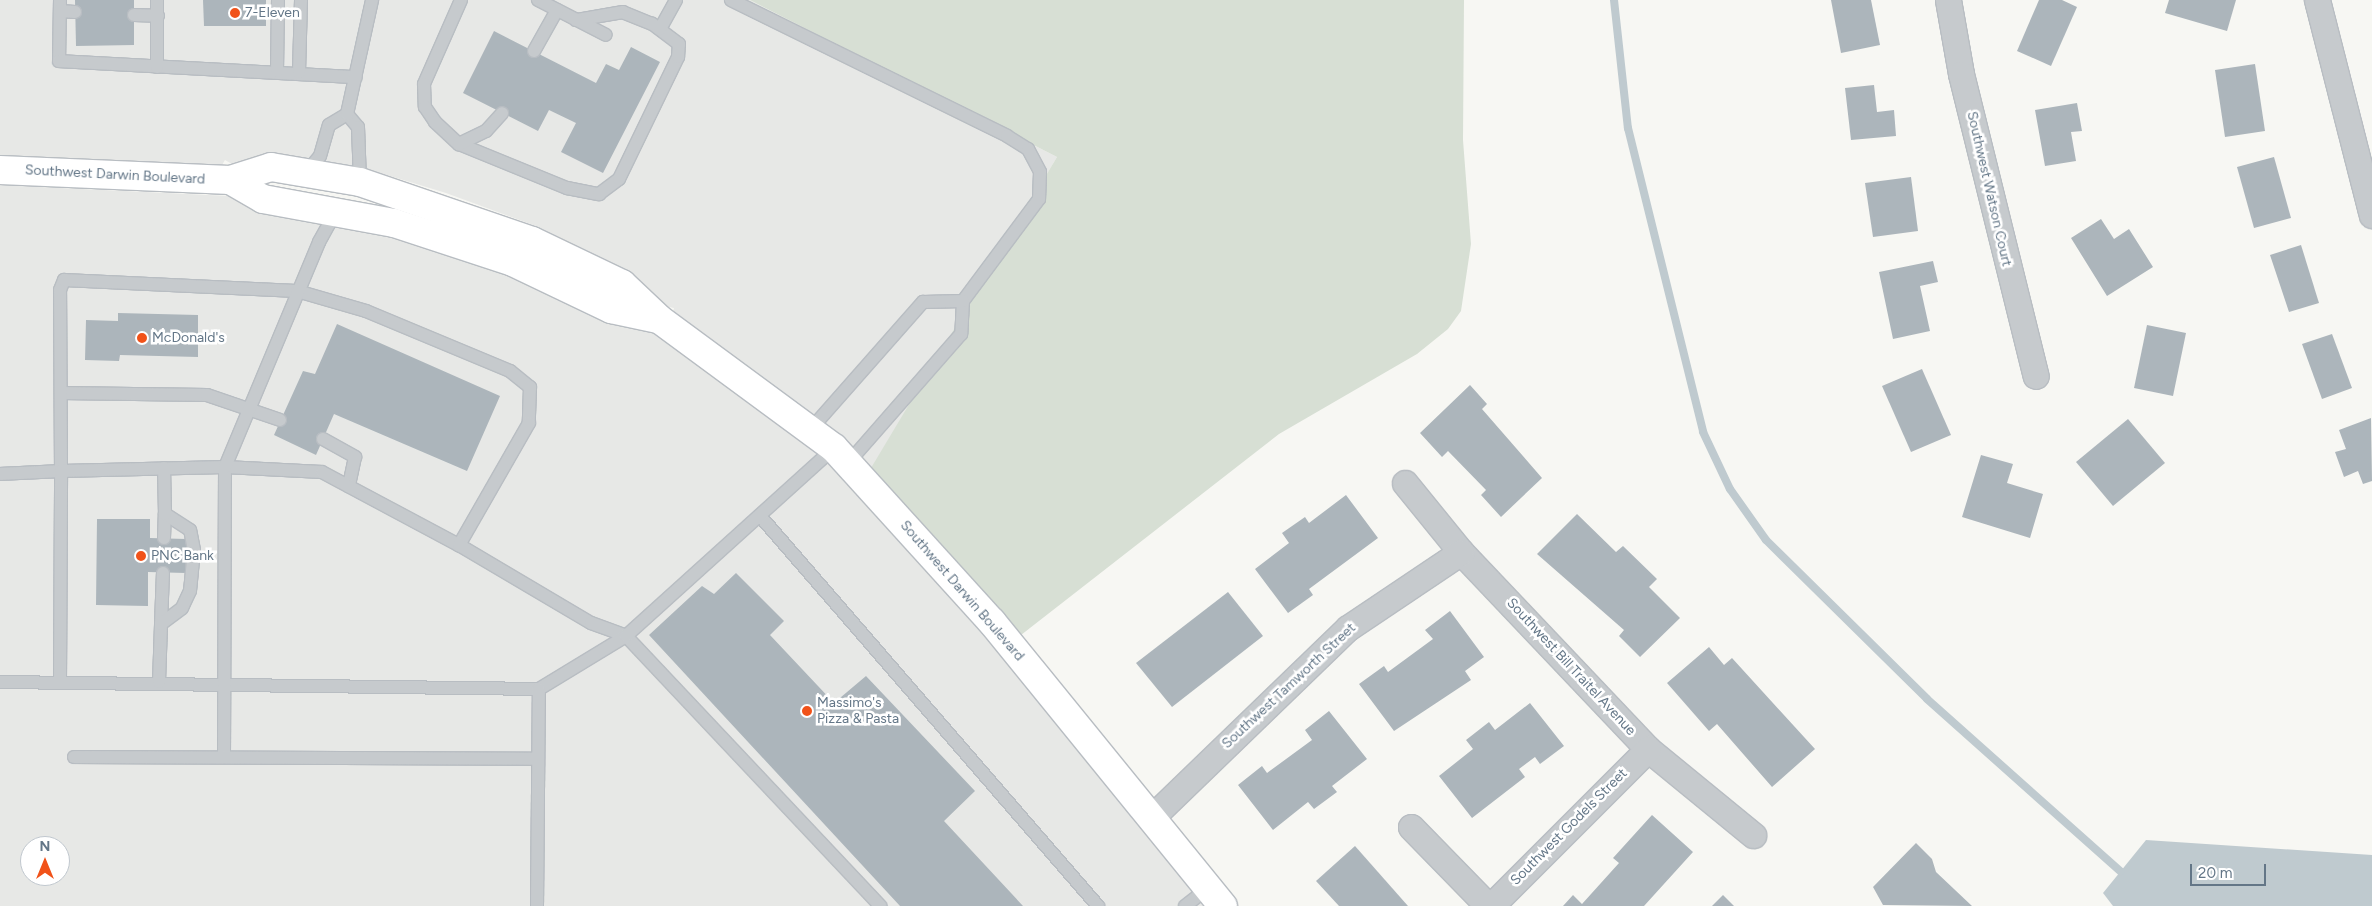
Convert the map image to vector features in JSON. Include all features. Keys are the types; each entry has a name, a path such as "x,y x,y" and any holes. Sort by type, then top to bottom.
{"street":[{"name":"Southwest Watson Court","path":"1948,0 1961,74 2036,376"},
{"path":"2317,0 2372,215"},
{"name":"Southwest Darwin Boulevard","path":"0,170 230,180 271,167 360,182 532,241 622,284 658,319 810,430 841,456 992,622 1216,897"},
{"name":"Southwest Darwin Boulevard","path":"230,180 263,199 394,223 513,262 611,309 658,319"},
{"name":"Southwest Bill Traitel Avenue","path":"1405,483 1461,552 1648,748 1753,835"},
{"name":"Southwest Tamworth Street","path":"1152,817 1348,628 1461,552"},
{"name":"Southwest Godels Street","path":"1490,906 1648,748"},
{"path":"1411,827 1490,906"}],"lane":[{"path":"157,0 157,66"},
{"path":"277,71 278,0"},
{"path":"299,72 301,0"},
{"path":"306,173 320,156 329,125 347,114 372,0"},
{"path":"461,0 434,54 423,95 435,122 459,144 567,188 599,194 610,190 678,57 679,44 660,29 624,12 576,20"},
{"path":"538,0 606,35"},
{"path":"660,29 676,0"},
{"path":"0,682 224,682 539,689 626,636 761,516 841,456 961,334 963,301 1039,198 1040,172 1028,149 731,0"},
{"path":"75,12 60,6 59,61 299,72 356,77"},
{"path":"534,51 557,10"},
{"path":"134,15 158,16"},
{"path":"459,144 486,131 502,112"},
{"path":"347,114 358,127 360,182"},
{"path":"224,756 225,467 248,406 297,291 336,211"},
{"path":"60,682 60,290 64,280 297,291 366,311 510,371 530,387 529,423 460,545"},
{"path":"810,430 924,302 963,301"},
{"path":"61,392 207,395 248,406 280,420"},
{"path":"323,438 356,457 349,486"},
{"path":"0,474 225,467 322,472 460,545 591,623 626,636 880,906"},
{"path":"164,468 164,538"},
{"path":"161,624 182,608 190,591 194,550 190,530 165,514"},
{"path":"761,516 1098,906"},
{"path":"159,682 163,573"},
{"path":"536,906 539,689"},
{"path":"74,757 224,756 538,759"},
{"path":"1185,906 1216,897"}],"shaded area":[{"path":"0,0 750,0 1057,157 874,471 841,435 673,312 674,308 665,306 630,273 536,226 446,193 364,168 273,153 232,164 225,160 222,165 0,155"},
{"path":"750,0 1464,0 1463,140 1471,244 1461,311 1448,329 1417,354 1279,434 1021,635 871,468 1057,157"},
{"path":"0,185 229,196 261,214 391,238 509,276 606,323 653,333 825,459 983,632 1205,906 0,906"},
{"path":"2146,840 2372,855 2372,906 2113,906 2103,893"}],"building":[{"path":"75,0 134,0 134,45 76,46"},
{"name":"7-Eleven","path":"203,0 266,0 266,26 204,26"},
{"path":"1831,0 1871,0 1880,45 1841,53"},
{"path":"2039,0 2062,0 2077,7 2051,66 2017,51"},
{"path":"2169,0 2236,0 2227,31 2165,13"},
{"path":"494,31 596,83 606,64 619,70 631,47 660,62 603,173 561,152 576,123 549,110 538,131 463,93"},
{"path":"2255,64 2265,131 2225,137 2215,70"},
{"path":"1874,85 1877,112 1894,110 1896,136 1851,140 1845,88"},
{"path":"2077,103 2082,131 2071,132 2076,161 2045,166 2035,110"},
{"path":"2274,157 2291,218 2254,228 2237,167"},
{"path":"1911,177 1918,231 1873,237 1865,183"},
{"path":"2101,219 2114,239 2129,229 2153,267 2107,296 2071,238"},
{"path":"2301,245 2319,303 2289,312 2270,255"},
{"path":"1933,261 1938,282 1920,286 1930,331 1893,339 1879,272"},
{"name":"McDonald's","path":"118,313 198,315 198,357 120,355 119,361 85,360 86,320 118,321"},
{"path":"337,324 500,396 467,471 334,414 316,455 274,435 303,371 315,374"},
{"path":"2147,325 2186,333 2173,396 2134,388"},
{"path":"2332,334 2352,388 2322,399 2302,344"},
{"path":"1922,369 1951,435 1911,452 1882,386"},
{"path":"1470,385 1487,404 1482,409 1542,478 1501,517 1481,495 1486,490 1448,451 1442,457 1420,433"},
{"path":"2371,418 2372,481 2363,484 2358,471 2344,477 2335,452 2346,449 2339,430"},
{"path":"2128,419 2165,463 2113,506 2076,462"},
{"path":"1981,455 2013,464 2007,483 2043,494 2030,538 1962,517"},
{"path":"1346,495 1378,538 1309,589 1313,595 1288,613 1255,569 1289,543 1282,533 1305,517 1309,523"},
{"path":"1577,514 1616,552 1623,546 1657,579 1649,587 1680,618 1640,657 1619,636 1624,630 1537,554"},
{"name":"PNC Bank","path":"97,519 150,519 150,538 186,539 186,573 148,572 148,606 96,605"},
{"path":"736,573 784,621 770,635 834,703 866,676 975,791 944,821 1023,906 900,906 649,635 702,586 714,594"},
{"path":"1228,592 1263,636 1172,707 1136,663"},
{"path":"1450,611 1484,657 1465,671 1471,680 1394,731 1359,684 1384,666 1388,672 1433,639 1425,630"},
{"path":"1709,647 1724,665 1732,658 1815,749 1772,787 1717,724 1709,731 1667,683"},
{"path":"1530,703 1564,746 1540,764 1535,757 1519,769 1525,777 1472,818 1439,776 1473,749 1466,740 1489,722 1495,730"},
{"path":"1329,711 1367,759 1332,786 1337,792 1314,809 1308,802 1273,830 1238,785 1262,766 1267,773 1312,740 1305,730"},
{"path":"1652,815 1693,852 1644,906 1563,906 1573,895 1582,904 1619,863 1613,858"},
{"path":"1916,843 1932,859 1936,872 1972,906 1883,905 1873,887"},
{"path":"1355,846 1408,906 1339,906 1316,881"},
{"path":"1723,895 1734,906 1712,906"}],"waterway":[{"path":"1614,0 1628,128 1703,432 1730,489 1766,540 1927,699 2120,871"}],"place":[{"name":"7-Eleven","path":"235,13"},
{"name":"McDonald's","path":"142,338"},
{"name":"PNC Bank","path":"141,556"},
{"name":"Massimo's Pizza & Pasta","path":"807,711"}]}
